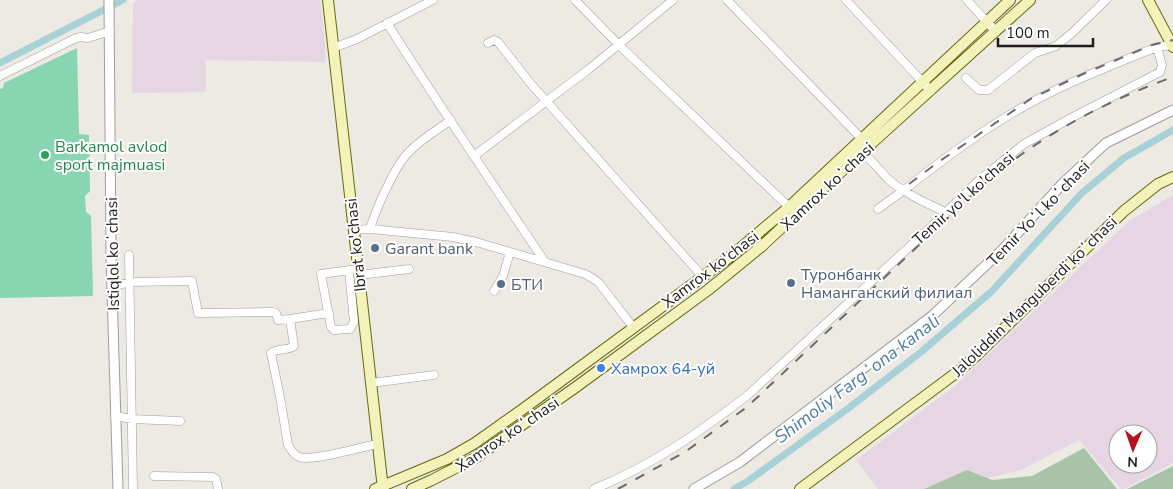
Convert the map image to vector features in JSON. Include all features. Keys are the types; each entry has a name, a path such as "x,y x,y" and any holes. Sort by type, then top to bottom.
{"main road":[{"name":"Ibrat ko'chasi","path":"328,0 354,230 355,271 378,444 380,488"},
{"name":"Xamrox ko'chasi","path":"380,488 447,459 475,443 523,410 731,256 789,207 1010,0"},
{"name":"Xamrox koʻchasi","path":"412,489 475,458 708,290 762,246 862,152 1030,0"},
{"path":"1148,0 1172,46"},
{"name":"Jaloliddin Manguberdi koʻchasi","path":"800,489 960,370 1124,210 1152,189 1173,177"}],"street":[{"name":"Istiqlol koʻchasi","path":"109,0 112,287 117,486"},
{"path":"333,48 358,39 433,0"},
{"path":"575,0 619,45 789,207"},
{"path":"474,156 619,45 674,0"},
{"path":"727,0 861,138 862,152 874,161 893,183 916,200 946,214"},
{"path":"846,0 931,90"},
{"path":"967,0 996,32"},
{"path":"966,78 979,90 988,90 1035,53 1056,46 1106,0"},
{"path":"387,23 426,86 451,120 545,262"},
{"path":"0,76 76,38 88,38 110,31"},
{"path":"488,43 494,40 498,42 702,276"},
{"path":"878,210 968,142 1033,101 1067,84 1157,47 1172,46"},
{"name":"Temir yo'l ko'chasi","path":"594,489 656,460 692,437 742,400 774,373 814,333 842,310 893,260 946,214 961,196 1024,144 1160,72 1162,65 1157,47"},
{"name":"Temir Yoʻl koʻchasi","path":"694,489 740,462 932,316 982,270 1064,183 1106,143 1173,110"},
{"path":"370,229 373,218 400,163 412,149 451,120"},
{"path":"354,230 370,229 453,237 545,262 594,278 633,328"},
{"path":"494,291 503,276 510,252"},
{"path":"117,486 133,485 129,255"},
{"path":"355,271 354,322 349,330 334,330 331,327 321,274 355,271 409,269"},
{"path":"112,287 130,282 192,281 198,314 272,312 276,313 278,320 328,313"},
{"path":"653,312 662,324"},
{"path":"290,318 294,346 272,352 270,355 291,452 300,457 312,458 378,444"},
{"path":"371,383 434,375"},
{"path":"115,416 180,421"},
{"path":"154,476 213,477 216,479 218,489"}],"shaded area":[{"path":"138,0 320,0 325,62 206,60 206,92 132,93 133,4"},
{"path":"1173,195 1173,463 1158,471 1158,424 1108,424 1108,474 1079,440 1021,470 940,489 878,489 856,460 956,385 1129,221"},
{"path":"1108,474 1152,474 1124,489 1121,489"}],"green space":[{"name":"Barkamol avlod sport majmuasi","path":"77,48 79,134 89,135 90,191 85,196 86,212 91,216 93,296 0,298 0,89 3,88 4,83"},
{"path":"1084,448 1117,489 924,489 967,470 992,480 1032,476"},
{"path":"1173,466 1173,489 1127,489 1158,474"}],"waterway":[{"path":"0,63 123,0"},
{"name":"Shimoliy Fargʻona kanali","path":"734,489 748,481 846,410 921,352 991,292 1082,193 1124,158 1173,130"}],"railway":[{"path":"909,184 1032,98 1152,45 1173,40"},
{"path":"618,489 685,452 747,407 969,198 1007,165 1066,126 1129,94 1173,77"}],"place":[{"name":"Barkamol avlod sport majmuasi","path":"45,155"},
{"name":"Garant bank","path":"375,248"},
{"name":"Туронбанк Наманганский филиал","path":"791,283"},
{"name":"БТИ","path":"501,284"},
{"name":"Хамрох 64-уй","path":"601,368"}]}
